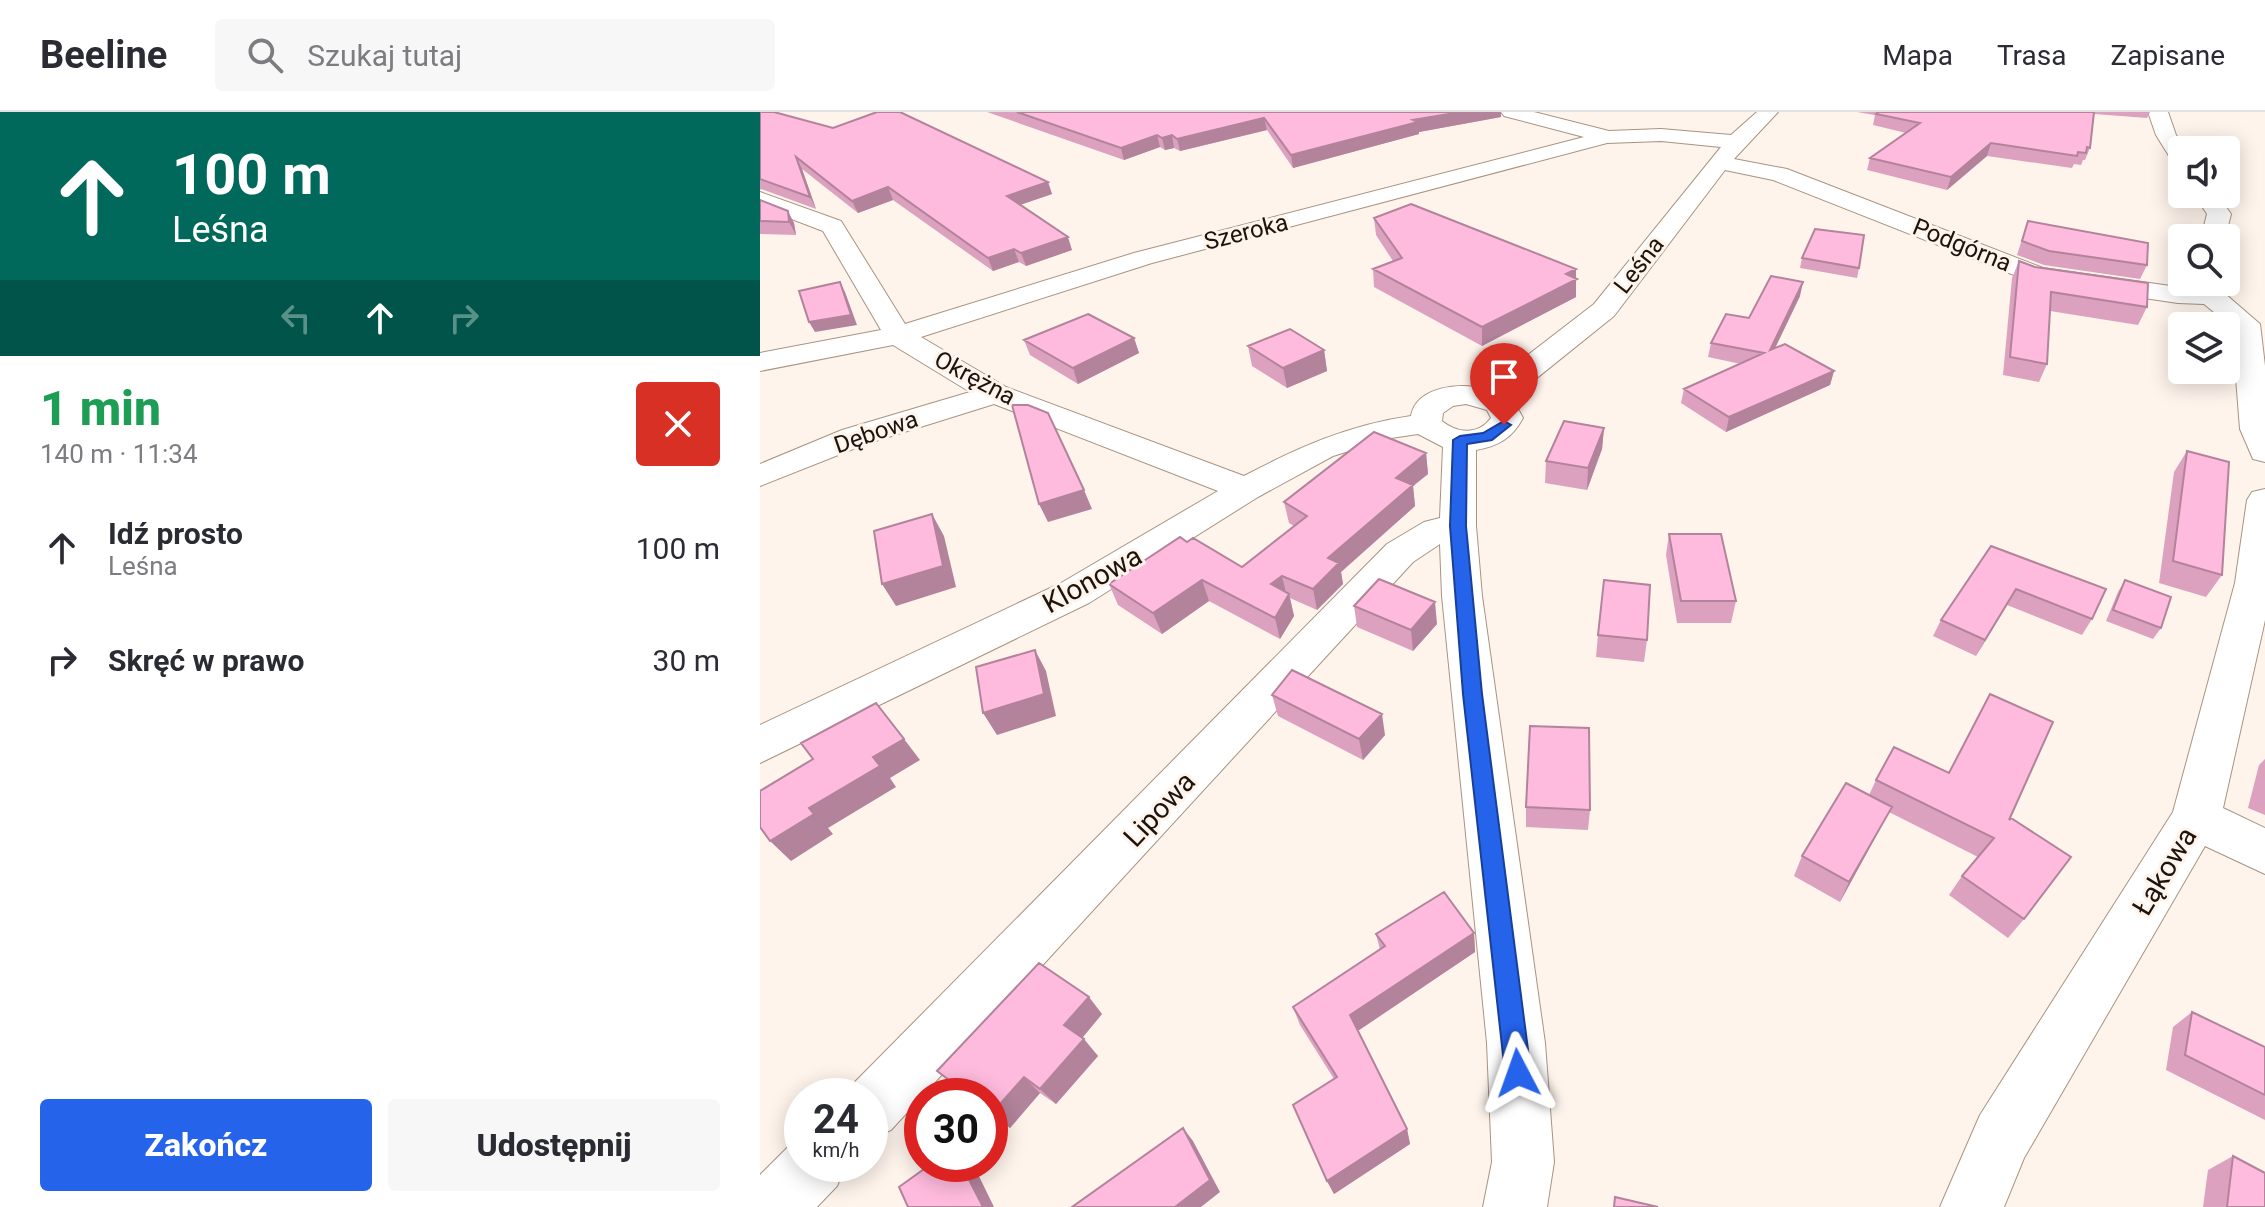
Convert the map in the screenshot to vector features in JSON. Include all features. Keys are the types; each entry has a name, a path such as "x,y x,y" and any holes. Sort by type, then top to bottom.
{"street":[{"path":"1511,112 1607,137"},
{"name":"Leśna","path":"1491,399 1604,310 1736,142 1768,112"},
{"path":"2158,112 2168,138"},
{"name":"Szeroka","path":"760,362 898,335 1143,258 1607,137 1661,135 1736,142"},
{"name":"Podgórna","path":"1720,163 1779,174 2038,275 2168,294"},
{"name":"Okrężna","path":"760,199 832,226 898,335 995,394 1246,489"},
{"path":"2216,296 2246,324 2256,429 2265,452"},
{"name":"Dębowa","path":"760,476 854,437 995,394"},
{"path":"1468,394 1491,399 1505,410 1504,425 1487,437 1460,440 1438,435 1426,423 1428,409 1444,398 1468,394"},
{"name":"Klonowa","path":"760,745 1075,593 1246,489 1321,449 1387,429 1426,423"},
{"path":"1460,440 1458,526 1471,680 1516,1043 1523,1162 1515,1207"},
{"name":"Łąkowa","path":"1972,1207 2002,1137 2196,818 2254,583 2265,500"},
{"name":"Lipowa","path":"888,1090 1400,553 1437,530 1458,526"},
{"path":"2196,818 2265,852"},
{"path":"773,1207 797,1182"}],"building":[{"path":"760,112 774,112 833,128 877,112 900,112 1048,182 1007,196 1068,237 1021,253 1014,249 988,258 888,187 852,201 796,157 810,197 760,179"},
{"path":"1017,112 1461,112 1413,120 1418,122 1291,155 1264,118 1177,139 1172,135 1162,138 1157,135 1121,148"},
{"path":"2094,112 2090,148 2087,147 2086,153 2078,152 2077,156 1991,143 1951,177 1870,158 1920,123 1876,114"},
{"path":"760,200 788,211 789,222 760,221"},
{"path":"1411,204 1576,269 1566,274 1577,279 1482,327 1373,269 1402,258 1374,218"},
{"path":"2028,221 2148,243 2147,265 2049,251 2022,241"},
{"path":"1815,229 1864,235 1859,268 1802,258"},
{"path":"2019,261 2035,267 2148,283 2147,307 2051,292 2047,364 2010,357"},
{"path":"1771,276 1803,282 1770,350 1785,344 1834,371 1729,417 1684,389 1764,353 1711,343 1726,314 1749,318"},
{"path":"840,282 851,315 809,322 799,291"},
{"path":"1088,314 1134,338 1073,368 1024,340"},
{"path":"1290,329 1324,350 1283,368 1248,346"},
{"path":"1012,405 1028,405 1048,413 1084,490 1039,504"},
{"path":"1564,421 1604,428 1588,468 1546,461"},
{"path":"1374,432 1426,453 1396,478 1413,485 1328,558 1339,563 1313,589 1282,576 1271,584 1289,594 1275,618 1202,580 1153,613 1109,584 1180,537 1187,542 1193,538 1242,567 1307,516 1284,502"},
{"path":"2187,451 2229,462 2222,575 2173,561"},
{"path":"932,514 943,566 882,584 874,531"},
{"path":"1669,534 1721,534 1736,601 1681,601"},
{"path":"1991,546 2106,589 2092,619 2016,589 1985,640 1941,620"},
{"path":"1379,579 1435,602 1411,630 1354,606"},
{"path":"1604,580 1650,585 1647,640 1598,635"},
{"path":"2125,580 2171,597 2161,628 2113,610"},
{"path":"1035,650 1044,694 983,713 976,667"},
{"path":"1292,670 1382,714 1359,739 1272,695"},
{"path":"1990,694 2053,722 2009,820 2011,818 2071,857 2024,919 1962,876 1994,838 1876,780 1894,747 1949,773"},
{"path":"876,703 904,739 873,757 880,766 809,808 814,814 770,841 760,827 760,791 813,759 801,743"},
{"path":"1530,726 1589,728 1590,810 1526,807"},
{"path":"1846,783 1892,807 1849,882 1802,856"},
{"path":"1444,892 1474,933 1350,1015 1407,1129 1327,1181 1293,1105 1337,1077 1293,1007 1385,946 1376,934"},
{"path":"1039,963 1089,997 1064,1025 1084,1039 1040,1089 1024,1077 1008,1095 1008,1078 946,1078 937,1071"},
{"path":"2192,1012 2265,1047 2265,1095 2185,1055"},
{"path":"1183,1128 1210,1180 1175,1207 1072,1207"},
{"path":"2233,1156 2265,1173 2265,1207 2227,1207"},
{"path":"906,1182 970,1182 983,1207 908,1207 899,1187"},
{"path":"1615,1197 1658,1207 1614,1207"}],"route":[{"path":"1504,425 1487,437 1460,440 1458,526 1462,596 1518,1073"}]}
